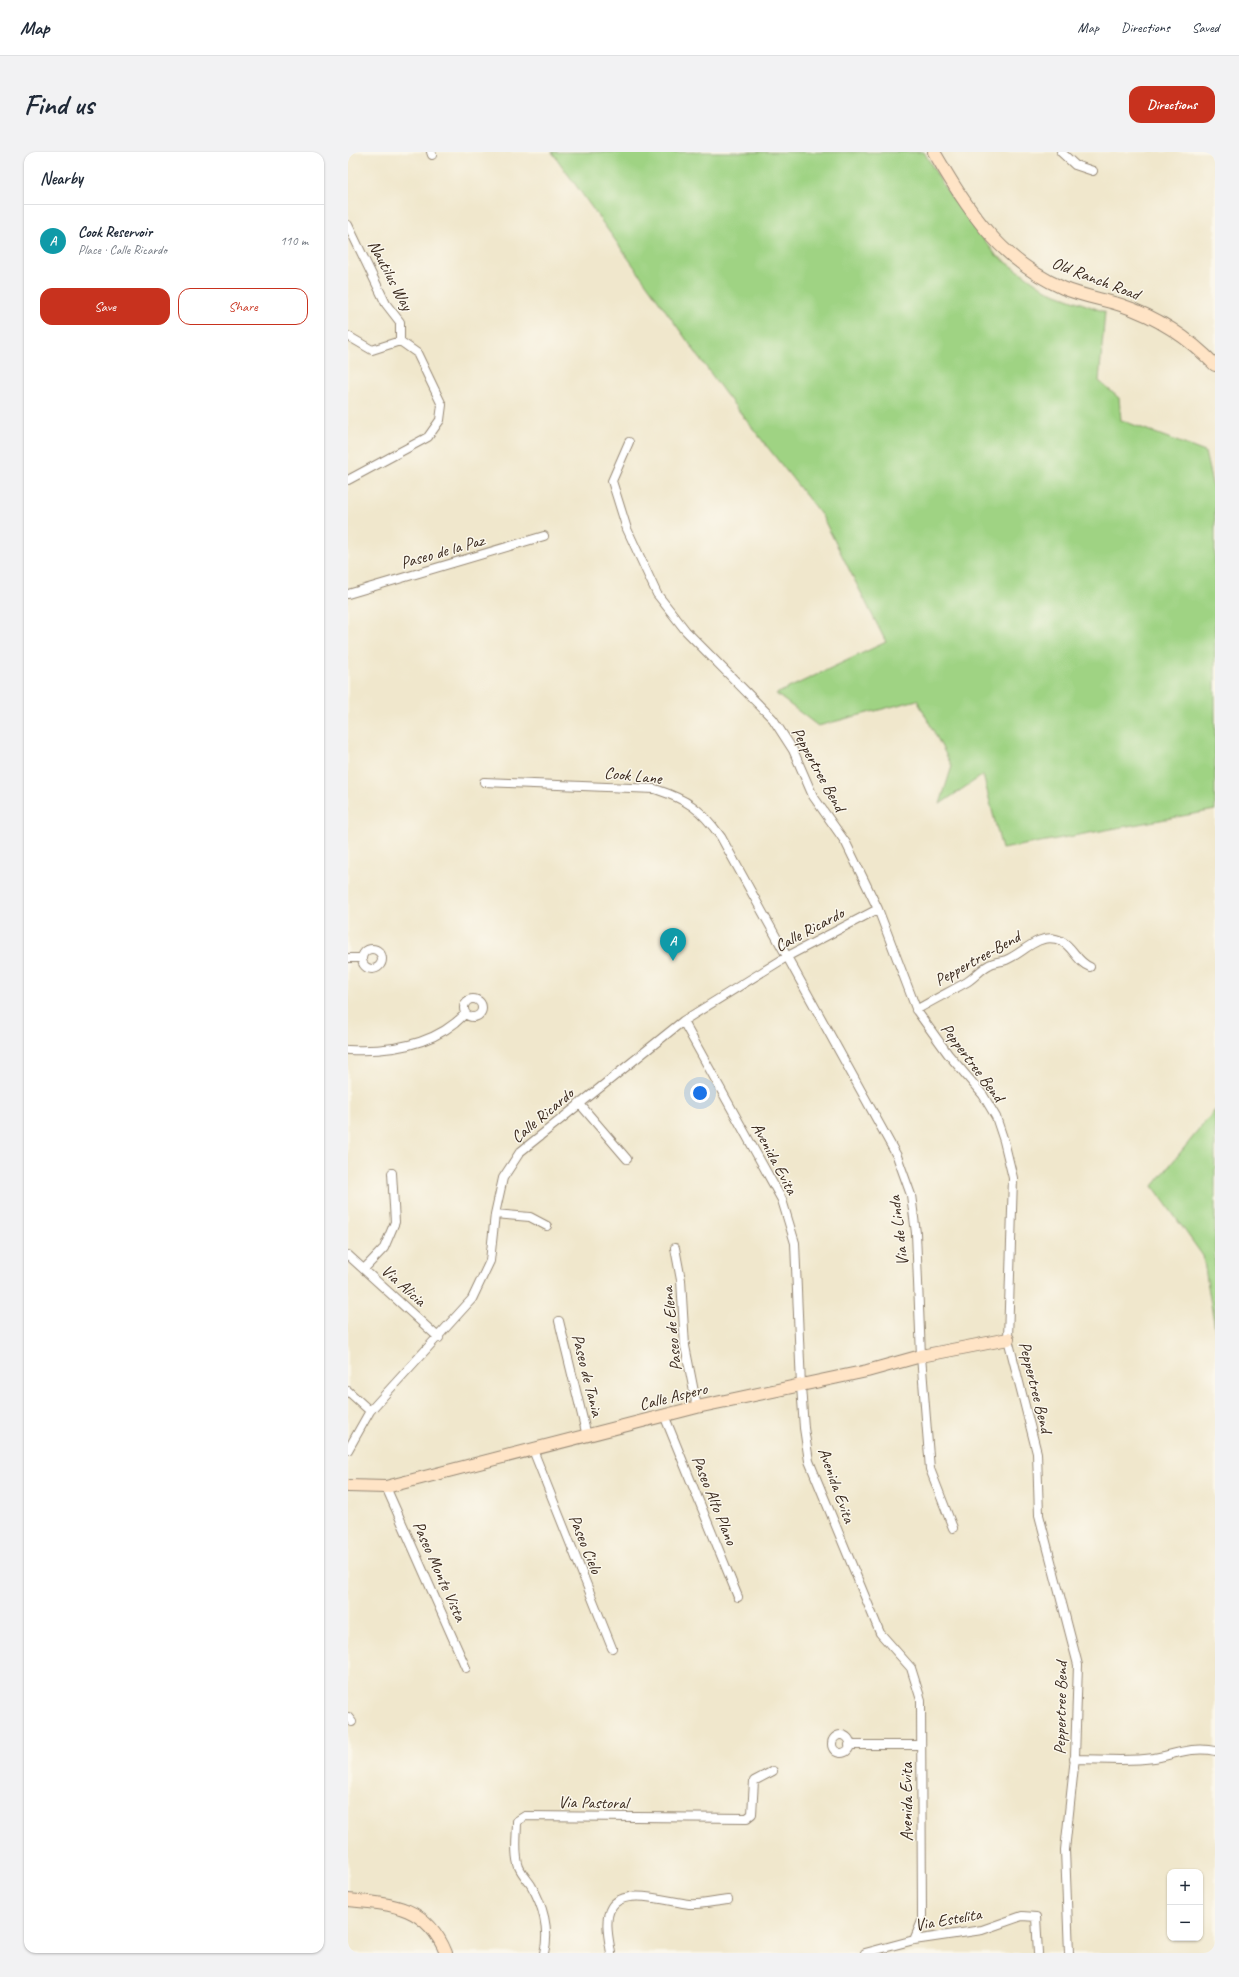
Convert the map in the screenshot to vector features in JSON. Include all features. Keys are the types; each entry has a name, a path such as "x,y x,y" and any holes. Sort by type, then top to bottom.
{"street":[{"name":"Old Ranch Road","path":"934,152 974,216 993,238 1014,257 1038,274 1063,288 1120,305 1161,322 1184,337 1215,365"},
{"path":"1061,152 1075,165 1093,171"},
{"name":"Nautilus Way","path":"349,225 386,304 400,322 400,341"},
{"path":"348,336 372,350 400,341 417,354 442,405 440,420 428,436 348,480"},
{"name":"Peppertree Bend","path":"629,442 612,481 627,529 657,594 686,631 773,719 793,750 813,796 846,843 878,909 916,1010 948,1054 983,1095 996,1117 1004,1141 1013,1178 1008,1339 1037,1453 1039,1515 1078,1665 1074,1759 1066,1850 1069,1953"},
{"name":"Paseo de la Paz","path":"348,594 544,536"},
{"name":"Cook Lane","path":"484,782 646,788 678,796 699,810 720,837 788,956"},
{"name":"Calle Ricardo","path":"348,1450 370,1411 439,1338 472,1299 490,1261 495,1214 503,1178 520,1152 579,1103 683,1021 788,956 878,909"},
{"name":"Peppertree-Bend","path":"916,1010 967,982 989,965 1006,960 1036,942 1048,938 1057,939 1064,942 1082,961 1090,967"},
{"name":"Via de Linda","path":"788,956 897,1156 911,1195 916,1233 921,1356 930,1469 953,1528"},
{"path":"348,958 362,958"},
{"path":"348,1050 369,1051 391,1049 424,1040 454,1025 465,1014"},
{"name":"Avenida Evita","path":"683,1021 782,1200 795,1243 801,1386 804,1428 809,1461 880,1633 911,1668 921,1700 922,1921 914,1940"},
{"path":"579,1103 627,1159"},
{"path":"364,1269 384,1248 395,1222 392,1173"},
{"path":"495,1214 530,1217 547,1226"},
{"name":"Paseo de Elena","path":"675,1248 681,1280 685,1346 698,1407"},
{"name":"Via Alicia","path":"348,1255 439,1338"},
{"name":"Paseo de Tania","path":"559,1321 587,1436"},
{"name":"Calle Aspero","path":"348,1486 386,1487 664,1415 867,1371 921,1356 1008,1339"},
{"path":"348,1391 370,1411"},
{"name":"Paseo Alto Plano","path":"664,1415 738,1597"},
{"name":"Paseo Cielo","path":"533,1450 612,1648"},
{"name":"Paseo Monte Vista","path":"386,1487 466,1668"},
{"path":"849,1745 921,1745"},
{"path":"1074,1759 1125,1760 1154,1758 1204,1748 1215,1751"},
{"name":"Via Pastoral","path":"544,1953 547,1937 543,1915 536,1894 524,1876 517,1860 517,1821 525,1816 748,1818 752,1814 754,1781 773,1771"},
{"path":"611,1953 608,1919 610,1908 620,1899 632,1896 690,1904 728,1900"},
{"path":"348,1900 378,1902 406,1909 416,1914 433,1929 446,1953"},
{"name":"Via Estelita","path":"865,1953 914,1940 982,1930 1022,1916 1036,1917 1038,1953"}],"green space":[{"path":"552,152 924,152 945,188 996,255 1046,290 1105,312 1099,381 1119,398 1121,420 1205,452 1215,497 1215,810 1002,849 983,775 940,804 952,766 917,700 818,726 776,694 886,642 822,516 724,392"},
{"path":"1215,1110 1215,1329 1203,1256 1153,1186"}],"place":[{"name":"Cook Reservoir","path":"673,961"}]}
